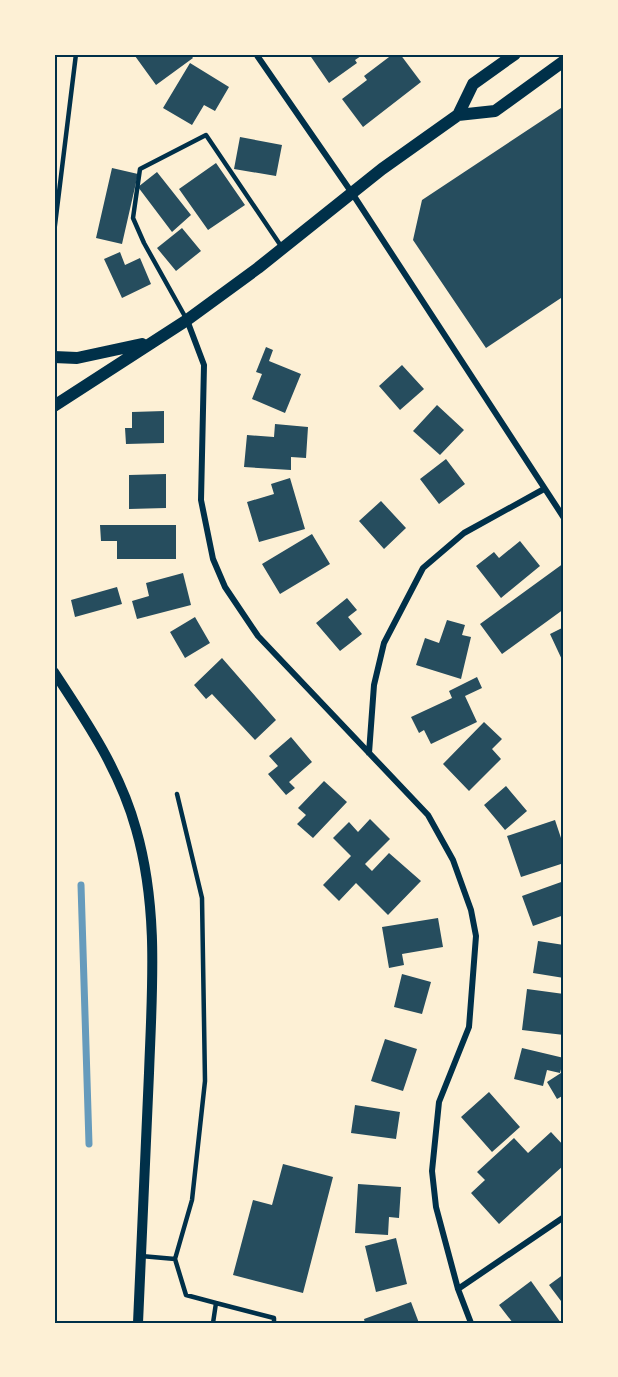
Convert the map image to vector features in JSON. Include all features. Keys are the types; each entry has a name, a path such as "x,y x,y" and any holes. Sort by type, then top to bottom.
{"main road":[{"path":"54,406 187,320 458,115 473,84 515,54"},
{"path":"458,115 495,111 564,61"},
{"path":"54,357 77,358 149,343"}],"street":[{"path":"256,54 352,193 564,518"},
{"path":"187,320 204,365 201,500 213,559 225,587 258,636 428,815 453,860 471,910 476,936 469,1027 439,1102 432,1171 436,1208 458,1289 471,1323"},
{"path":"369,753 374,685 384,643 423,568 464,533 544,489"},
{"path":"54,672 99,742 125,796 144,859 151,898 153,970 138,1323"},
{"path":"458,1289 564,1217"}],"lane":[{"path":"54,232 75,54"},
{"path":"187,320 144,243 133,218 140,169 206,135 282,247"},
{"path":"177,794 202,898 205,1081 192,1200 175,1259 186,1295 274,1318 274,1323"},
{"path":"141,1256 175,1259"},
{"path":"213,1323 216,1303"}],"building":[{"path":"139,54 190,54 193,58 156,85 135,56"},
{"path":"309,54 364,54 355,60 357,63 329,83"},
{"path":"393,54 400,54 421,82 363,127 342,99 367,80 364,76"},
{"path":"190,63 229,87 215,111 204,105 192,125 163,108"},
{"path":"564,106 564,296 486,348 413,240 422,200"},
{"path":"240,137 282,145 276,176 234,169"},
{"path":"216,163 245,205 208,230 179,189"},
{"path":"112,168 138,174 122,244 96,238"},
{"path":"157,172 191,215 172,232 138,187"},
{"path":"182,228 201,251 176,271 157,248"},
{"path":"120,252 125,265 140,258 151,284 122,298 104,259"},
{"path":"266,347 273,350 269,361 301,374 285,413 252,399 262,374 256,372"},
{"path":"402,365 424,389 400,410 379,386"},
{"path":"437,405 464,430 440,455 413,431"},
{"path":"164,411 164,443 126,444 125,428 132,428 132,412"},
{"path":"275,424 308,427 306,458 291,457 291,470 244,467 247,435 274,437"},
{"path":"446,459 465,484 439,504 420,479"},
{"path":"166,474 166,508 129,509 129,475"},
{"path":"290,478 305,529 259,542 247,502 274,494 271,484"},
{"path":"381,501 406,528 384,549 359,521"},
{"path":"100,525 176,525 176,559 117,559 117,541 101,541"},
{"path":"312,534 330,564 280,594 262,564"},
{"path":"520,541 540,566 501,598 476,566 494,552 499,558"},
{"path":"564,563 564,609 502,654 480,624"},
{"path":"183,573 191,605 137,619 132,601 149,596 146,583"},
{"path":"117,587 122,604 75,617 71,600"},
{"path":"347,598 357,610 348,617 362,634 340,651 316,623"},
{"path":"195,617 210,643 185,658 170,632"},
{"path":"447,620 465,625 462,635 471,637 461,679 416,665 425,638 439,643"},
{"path":"564,627 564,664 550,634"},
{"path":"222,658 276,720 255,740 212,694 206,699 194,685"},
{"path":"477,677 482,688 465,696 477,722 431,744 424,730 419,733 411,717 452,698 449,691"},
{"path":"484,722 502,739 492,749 501,759 469,791 443,764"},
{"path":"291,737 312,762 289,782 295,788 286,795 268,774 278,766 269,756"},
{"path":"324,781 347,802 313,838 297,824 306,815 298,808"},
{"path":"506,786 527,811 505,830 484,805"},
{"path":"370,819 390,839 365,864 372,871 389,853 421,881 388,915 356,883 339,901 323,885 351,856 333,838 349,822 358,832"},
{"path":"555,820 564,847 564,863 521,877 507,836"},
{"path":"564,881 564,915 533,926 522,896"},
{"path":"438,918 443,947 402,954 404,965 389,968 382,927"},
{"path":"538,941 564,945 564,978 533,973"},
{"path":"402,974 431,982 422,1014 394,1007"},
{"path":"527,989 564,994 564,1035 522,1030"},
{"path":"385,1039 417,1049 403,1091 371,1081"},
{"path":"522,1048 564,1058 560,1073 547,1070 543,1086 514,1079"},
{"path":"564,1071 564,1095 557,1099 547,1082"},
{"path":"489,1092 520,1127 492,1152 461,1117"},
{"path":"355,1105 400,1112 396,1139 351,1133"},
{"path":"551,1132 564,1146 564,1165 499,1224 471,1193 485,1180 477,1172 514,1138 528,1153"},
{"path":"283,1164 333,1177 303,1293 233,1275 253,1200 272,1205"},
{"path":"358,1184 401,1187 399,1218 389,1217 388,1235 355,1233"},
{"path":"396,1238 407,1284 376,1292 365,1246"},
{"path":"564,1274 564,1305 549,1285"},
{"path":"531,1281 561,1323 513,1323 499,1305"},
{"path":"411,1302 419,1323 365,1323 364,1319"}],"waterway":[{"path":"81,885 89,1144"}]}
